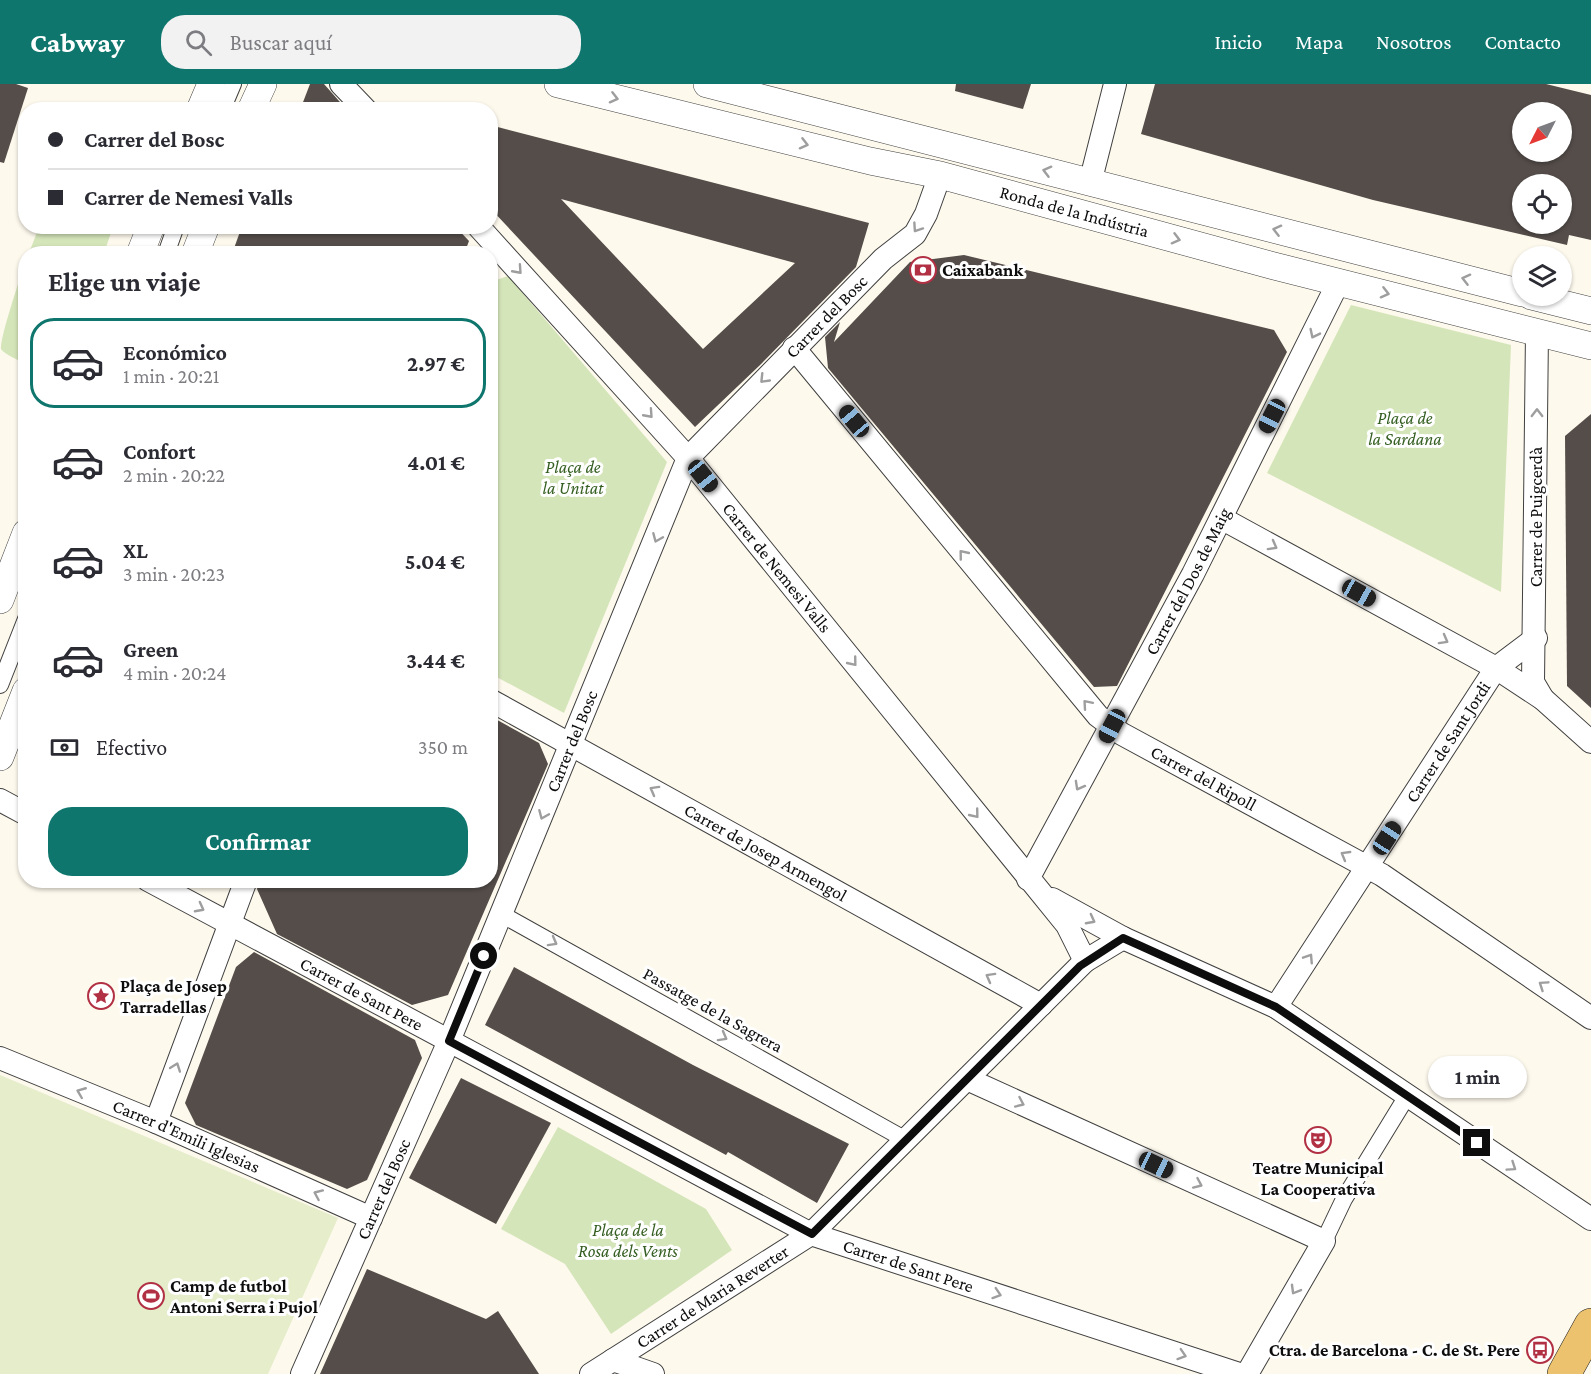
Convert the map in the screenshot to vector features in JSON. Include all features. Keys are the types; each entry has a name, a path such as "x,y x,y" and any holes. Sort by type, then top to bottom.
{"main road":[{"path":"1564,1374 1591,1325"}],"street":[{"path":"203,102 211,84"},
{"path":"341,84 358,102"},
{"name":"Ronda de la Indústria","path":"558,84 870,161 940,175 1274,266 1591,346"},
{"name":"Ronda de la Indústria","path":"707,84 748,89 1090,183 1512,290"},
{"path":"1090,183 1115,84"},
{"path":"231,102 245,90"},
{"name":"Carrer del Bosc","path":"302,1374 449,1041 688,458 883,259 915,234 927,214 940,175"},
{"name":"Carrer de Nemesi Valls","path":"498,256 688,458 1067,926 1085,961"},
{"name":"Carrer del Dos de Maig","path":"1034,886 1112,726 1221,518 1339,281"},
{"path":"1571,306 1591,311"},
{"name":"Carrer de Puigcerdà","path":"1537,332 1536,638 1533,682 1543,699"},
{"name":"Carrer del Ripoll","path":"794,348 1098,716 1122,734 1368,868 1591,1018"},
{"path":"1221,518 1496,668 1543,699 1591,742"},
{"path":"0,600 18,554"},
{"name":"Carrer de Sant Jordi","path":"1276,1007 1496,668 1536,638"},
{"path":"0,685 18,639"},
{"name":"Carrer de Josep Armengol","path":"498,704 1041,1005"},
{"path":"0,757 18,711"},
{"path":"0,800 18,810"},
{"name":"Carrer de Nemesi Valls","path":"1034,886 1123,938 1276,1007 1591,1219"},
{"name":"Carrer de Sant Pere","path":"163,888 812,1234 1239,1374"},
{"path":"156,1122 243,888"},
{"name":"Passatge de la Sagrera","path":"501,914 906,1140"},
{"path":"1085,961 1123,938"},
{"name":"Carrer de Maria Reverter","path":"591,1374 812,1234 1085,961"},
{"name":"Carrer d'Emili Iglesias","path":"0,1058 156,1122 371,1218"},
{"path":"967,1079 1324,1241"},
{"path":"1247,1374 1324,1241 1344,1199 1407,1096"},
{"path":"613,1360 653,1374"}],"green space":[{"path":"36,234 111,234 106,246 32,246"},
{"name":"Plaça de la Unitat","path":"508,276 667,462 564,713 498,678 498,279"},
{"path":"18,285 18,360 1,349"},
{"name":"Plaça de la Sardana","path":"1351,305 1511,345 1501,592 1267,473"},
{"name":"Camp de futbol Antoni Serra i Pujol","path":"0,1075 338,1218 268,1374 0,1374"},
{"name":"Plaça de la Rosa dels Vents","path":"558,1127 706,1209 732,1250 611,1334 565,1264 501,1229"}],"building":[{"path":"0,84 16,84 28,88 24,102 18,102 18,119 4,163 0,162"},
{"path":"310,84 324,84 340,102 303,102"},
{"path":"956,84 1031,84 1023,109 955,91"},
{"path":"1155,84 1546,84 1591,95 1591,240 1569,235 1567,245 1520,234 1572,234 1572,174 1512,174 1512,232 1373,200 1141,134"},
{"path":"498,127 869,223 856,267 759,366 695,427 498,217","holes":["561,199 795,263 703,349"]},
{"path":"239,234 462,234 469,241 467,246 235,246"},
{"path":"964,255 1274,330 1287,352 1117,686 1094,687 828,368 825,337 840,322 834,342 910,262"},
{"path":"1591,414 1591,708 1567,686 1565,436"},
{"path":"498,720 539,743 548,764 498,880"},
{"path":"494,888 448,995 412,1005 277,934 257,889"},
{"path":"254,952 415,1040 422,1058 367,1180 347,1189 196,1125 185,1103 236,967"},
{"path":"514,967 693,1065 849,1144 817,1203 728,1152 726,1155 485,1025"},
{"path":"461,1078 551,1123 496,1224 409,1178"},
{"path":"367,1269 486,1319 498,1311 539,1374 320,1374"}],"place":[{"name":"Caixabank","path":"923,270"},
{"name":"Plaça de Josep Tarradellas","path":"101,996"},
{"name":"Teatre Municipal La Cooperativa","path":"1318,1140"},
{"name":"Camp de futbol Antoni Serra i Pujol","path":"151,1296"},
{"name":"Ctra. de Barcelona - C. de St. Pere","path":"1540,1350"}],"route":[{"path":"484,956 449,1041 812,1234 1085,961 1123,938 1276,1007 1477,1143"}]}
